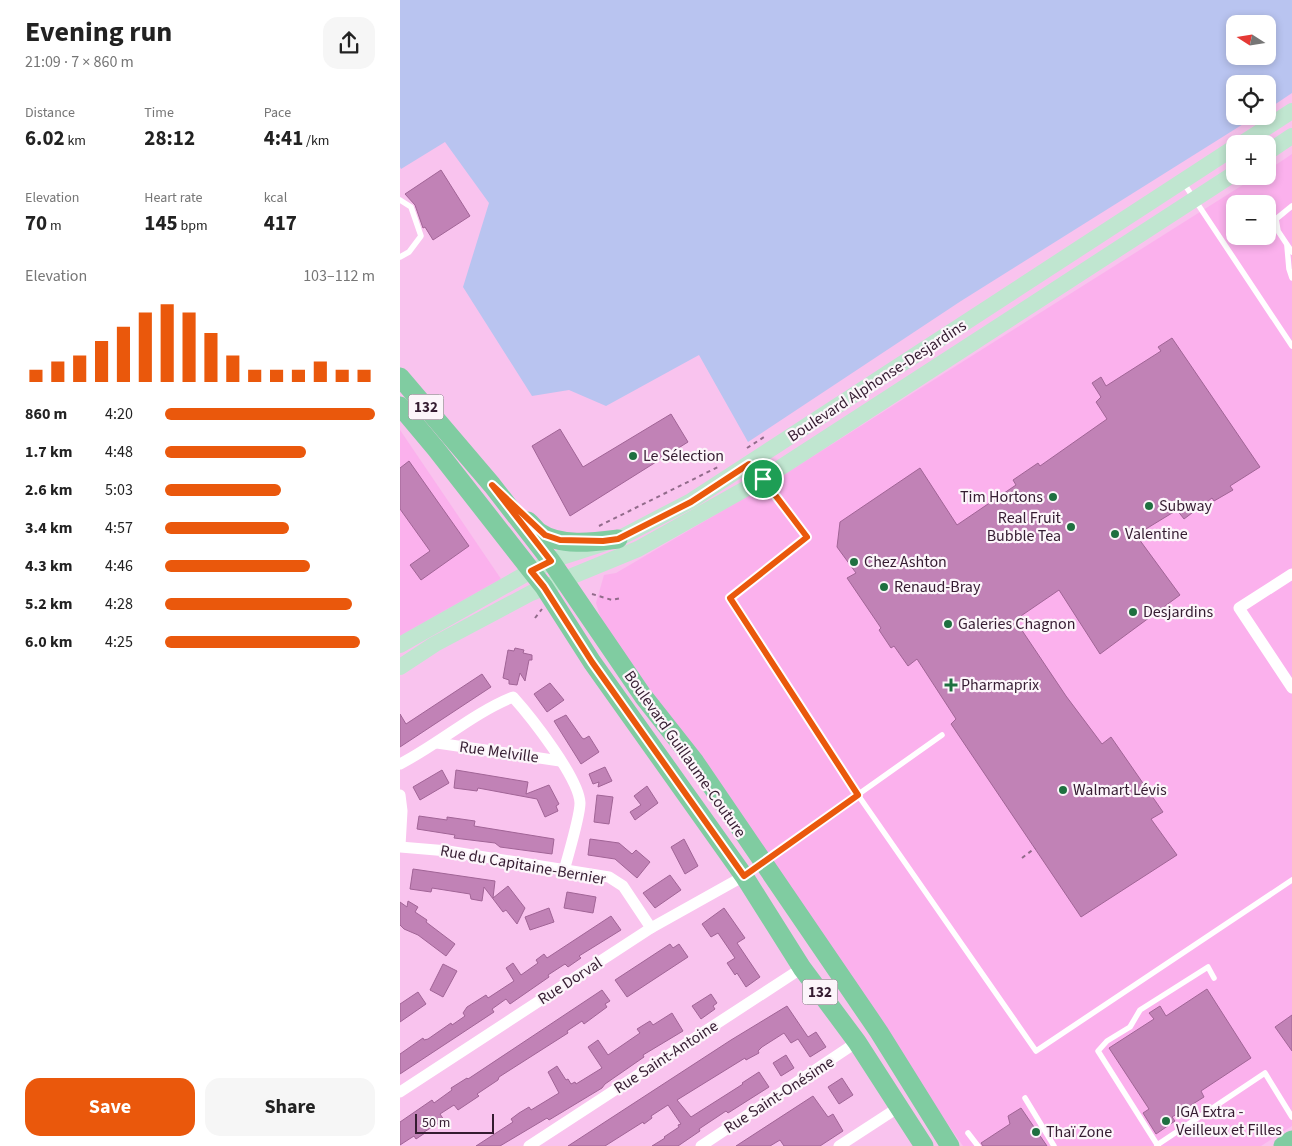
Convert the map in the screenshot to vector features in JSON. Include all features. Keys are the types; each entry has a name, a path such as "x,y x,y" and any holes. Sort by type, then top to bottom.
{"main road":[{"path":"1254,135 1292,110"},
{"path":"1276,147 1292,136"},
{"name":"Boulevard Alphonse-Desjardins","path":"400,645 551,561 618,539 691,502 747,456 1226,153"},
{"name":"Boulevard Alphonse-Desjardins","path":"400,667 435,644 544,587 638,549 763,479 1226,179"},
{"name":"Boulevard Guillaume-Couture","path":"400,376 492,485 551,561 643,696 695,762 762,863 879,1032 950,1146"},
{"name":"Boulevard Guillaume-Couture","path":"400,406 442,456 544,587 592,662 744,876 802,968 857,1042 924,1146"},
{"path":"492,485 540,532 549,537 576,541 618,539"},
{"path":"1283,1146 1292,1140"}],"street":[{"path":"1292,574 1239,608 1292,688"},
{"name":"Rue Melville","path":"400,764 437,743 497,703 513,697 524,709 576,786 580,804 564,871"},
{"name":"Rue Melville","path":"437,743 560,761"},
{"path":"400,795 402,811 400,846"},
{"name":"Rue du Capitaine-Bernier","path":"400,846 448,850 608,877 623,886 650,928"},
{"name":"Rue Dorval","path":"400,1092 650,928 744,876"},
{"name":"Rue Saint-Antoine","path":"529,1146 802,968"},
{"name":"Rue Saint-Onésime","path":"701,1146 857,1042"},
{"path":"839,1146 898,1107"}],"lane":[{"path":"1183,182 1292,346"},
{"path":"400,199 411,207 421,236 409,252 400,257"},
{"path":"1292,206 1276,219 1278,231 1292,252"},
{"path":"1287,244 1289,269 1292,278"},
{"path":"747,456 807,537 730,598 858,795 1036,1051 1292,880"},
{"path":"744,876 942,735"},
{"path":"1214,978 1208,967 1140,1010 1130,1027 1107,1042 1098,1051 1157,1145 1266,1073 1292,1117"},
{"path":"1026,1098 1054,1146"},
{"path":"968,1133 978,1146"}],"path":[{"path":"747,456 766,435"},
{"path":"597,526 665,494 721,464"},
{"path":"586,592 612,600 621,598"},
{"path":"535,618 543,607"},
{"path":"1022,858 1035,848"}],"shaded area":[{"path":"400,0 1292,0 1292,93 1276,104 1276,75 1226,75 1226,125 1242,125 961,301 748,442 699,355 606,406 569,390 532,396 463,287 489,203 445,142 401,169"},
{"path":"1292,154 1292,1126 1261,1146 963,1146 604,629 596,603 604,575 616,573 780,477 1226,196 1226,245 1276,245 1276,195 1227,195 1243,185 1276,185 1276,165"},
{"path":"400,430 501,579 400,636"}],"building":[{"path":"441,170 470,216 433,240 425,227 423,228 415,205 405,194"},
{"name":"Galeries Chagnon","path":"1172,338 1260,467 1230,486 1233,490 1214,501 1212,498 1184,519 1177,510 1136,535 1180,595 1100,654 1059,590 1015,620 1066,696 1102,744 1111,737 1163,812 1151,819 1177,855 1081,917 951,724 956,719 917,659 908,666 894,646 891,648 879,630 881,628 847,578 856,573 837,547 840,522 920,468 957,525 1016,485 1013,480 1038,463 1040,466 1107,419 1096,402 1101,397 1092,383 1101,377 1106,386 1161,351 1158,347"},
{"name":"Le Sélection","path":"671,414 688,442 570,516 532,446 560,429 583,467"},
{"path":"409,461 469,546 421,580 410,565 430,551 400,509 400,468"},
{"path":"515,648 524,650 523,653 532,655 532,660 529,660 525,681 520,673 517,685 509,684 509,680 503,678 508,650 514,651"},
{"path":"482,674 491,687 400,747 400,714 406,724"},
{"path":"550,683 564,700 547,712 534,694"},
{"path":"566,715 582,738 584,739 589,736 599,752 581,764 554,721"},
{"path":"605,767 612,781 598,787 599,782 593,784 589,774"},
{"path":"442,770 449,783 420,800 413,787"},
{"path":"456,770 528,782 526,794 549,785 559,804 556,806 558,811 545,817 537,799 478,788 477,791 454,788"},
{"path":"647,786 658,803 635,820 630,812 641,805 634,796"},
{"path":"597,795 613,797 609,824 594,822"},
{"path":"419,816 475,821 474,826 554,839 552,854 500,847 495,843 454,838 455,835 417,829"},
{"path":"590,839 619,843 632,854 636,850 650,862 637,878 615,859 588,855"},
{"path":"684,839 698,866 685,874 671,847"},
{"path":"413,869 495,881 493,898 508,886 525,908 517,924 506,910 503,912 484,887 482,901 471,899 470,894 432,888 431,892 410,889"},
{"path":"670,875 681,890 655,908 643,893"},
{"path":"567,892 596,897 593,913 564,908"},
{"path":"408,901 418,907 415,912 455,944 446,956 418,935 404,929 400,925 400,902 407,907"},
{"path":"549,908 554,922 530,930 525,917"},
{"path":"724,908 745,938 737,943 760,977 746,987 737,973 735,975 727,963 735,958 718,933 711,937 702,924"},
{"path":"611,916 621,930 579,956 581,958 568,967 565,964 548,975 549,977 510,1004 506,999 492,1009 494,1012 400,1074 400,1054 423,1038 424,1040 428,1039 451,1023 452,1025 465,1016 463,1013 467,1007 486,995 488,998 514,981 506,968 513,963 521,975 538,963 536,960 544,954 547,958"},
{"path":"670,944 673,948 679,944 688,957 627,997 615,980"},
{"path":"443,964 457,971 443,997 430,990"},
{"path":"1207,989 1251,1058 1201,1091 1204,1097 1172,1117 1175,1121 1156,1134 1143,1113 1149,1109 1109,1048 1154,1019 1149,1013 1160,1006 1166,1016"},
{"path":"602,990 610,1001 605,1004 607,1007 584,1024 582,1021 567,1031 568,1033 499,1077 498,1080 477,1094 479,1096 458,1110 454,1105 440,1114 444,1120 416,1139 414,1136 400,1145 400,1122 432,1100 434,1103 452,1090 451,1088 468,1079"},
{"path":"418,992 426,1004 400,1022 400,1004"},
{"path":"711,994 717,1003 713,1006 715,1009 701,1019 692,1006"},
{"path":"787,1006 808,1037 816,1032 826,1047 810,1057 798,1039 791,1043 784,1033 762,1047 758,1051 759,1053 746,1060 745,1058 677,1100 691,1117 759,1072 769,1087 728,1113 726,1111 678,1146 652,1146 681,1124 668,1105 651,1116 652,1118 644,1124 643,1122 605,1146 568,1146 731,1040"},
{"path":"672,1013 683,1031 643,1055 644,1057 602,1088 549,1120 547,1118 500,1146 476,1146 513,1122 511,1119 519,1113 529,1107 531,1110 559,1093 548,1072 557,1066 566,1080 568,1079 571,1084 575,1082 576,1084 602,1068 588,1047 598,1040 608,1055 640,1033 637,1029 650,1021 653,1025"},
{"path":"1292,1015 1292,1051 1275,1027"},
{"path":"786,1055 794,1068 781,1076 773,1063"},
{"path":"842,1078 853,1095 839,1104 828,1087"},
{"path":"813,1096 828,1117 833,1114 843,1131 820,1146 784,1146 780,1140 770,1146 736,1146"},
{"path":"1021,1108 1047,1146 983,1146 981,1143 1010,1124 1008,1116"}],"place":[{"name":"Le Sélection","path":"633,456"},
{"name":"Tim Hortons","path":"1053,497"},
{"name":"Subway","path":"1149,506"},
{"name":"Real Fruit Bubble Tea","path":"1071,527"},
{"name":"Valentine","path":"1115,534"},
{"name":"Chez Ashton","path":"854,562"},
{"name":"Renaud-Bray","path":"884,587"},
{"name":"Desjardins","path":"1133,612"},
{"name":"Galeries Chagnon","path":"948,624"},
{"name":"Pharmaprix","path":"951,685"},
{"name":"Walmart Lévis","path":"1063,790"},
{"name":"IGA Extra - Veilleux et Filles","path":"1166,1121"},
{"name":"Thaï Zone","path":"1036,1132"}],"route":[{"path":"749,464 763,479 807,537 730,598 858,795 744,876 626,711 544,587 531,571 551,561 492,485 545,535 560,540 603,541 618,539 691,502 749,464"}]}
